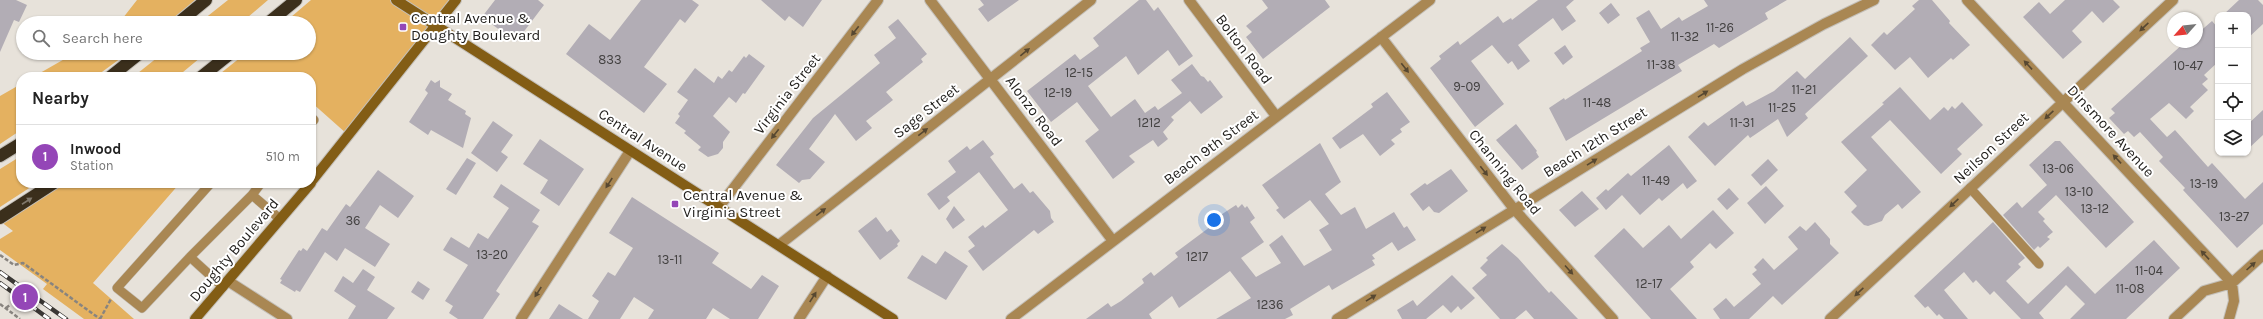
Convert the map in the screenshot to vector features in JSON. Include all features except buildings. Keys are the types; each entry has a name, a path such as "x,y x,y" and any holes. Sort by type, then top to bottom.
{"highway":[{"path":"187,16 206,0"},
{"path":"277,16 296,0"},
{"path":"116,72 131,60"},
{"path":"207,72 222,60"},
{"path":"0,156 16,146"},
{"path":"0,218 46,188"}],"street":[{"name":"Central Avenue","path":"396,0 893,319"},
{"name":"Doughty Boulevard","path":"316,177 456,0"},
{"name":"Virginia Street","path":"719,207 878,0"},
{"name":"Alonzo Road","path":"930,0 1113,241"},
{"name":"Sage Street","path":"779,245 1091,0"},
{"name":"Bolton Road","path":"1189,0 1276,116"},
{"name":"Beach 9th Street","path":"1011,319 1430,0"},
{"name":"Beach 12th Street","path":"1337,319 1743,69 1824,24 1874,0"},
{"name":"Dinsmore Avenue","path":"1967,0 2232,283"},
{"name":"Neilson Street","path":"1830,319 2173,0"},
{"name":"Channing Road","path":"1381,37 1514,210 1613,319"},
{"path":"521,319 630,150"},
{"name":"Doughty Boulevard","path":"195,319 307,188"},
{"path":"2174,319 2204,292 2232,283 2263,255"},
{"path":"799,319 828,276"},
{"path":"2229,319 2234,301 2232,283"},
{"path":"225,284 287,319"}],"lane":[{"path":"207,188 118,288 142,308 257,188"},
{"path":"1970,188 2039,264"},
{"path":"252,195 280,219"},
{"path":"190,257 225,284"}],"path":[{"path":"0,255 14,265 23,263 100,319 111,299"},
{"path":"0,304 20,319"},
{"path":"6,308 10,305"}],"shaded area":[{"path":"137,0 195,0 176,16 124,16"},
{"path":"228,0 268,0 249,16 208,16"},
{"path":"311,0 393,0 433,25 347,134 316,106 316,72 222,72 237,60 316,60 316,16 292,16"},
{"path":"399,0 454,0 436,23"},
{"path":"63,60 118,60 102,72 42,72"},
{"path":"154,60 198,60 183,72 139,72"},
{"path":"16,87 16,133 0,144 0,96"},
{"path":"16,159 16,188 29,188 0,207 0,169"},
{"path":"54,188 176,188 93,283 134,319 84,319 43,289 47,284 0,250 0,239 13,231 0,221"}],"railway":[{"path":"0,272 66,319"},
{"path":"0,283 49,319"}],"place":[{"name":"Central Avenue & Doughty Boulevard","path":"403,27"},
{"name":"Central Avenue & Virginia Street","path":"675,204"},
{"name":"Inwood","path":"25,297"}]}
